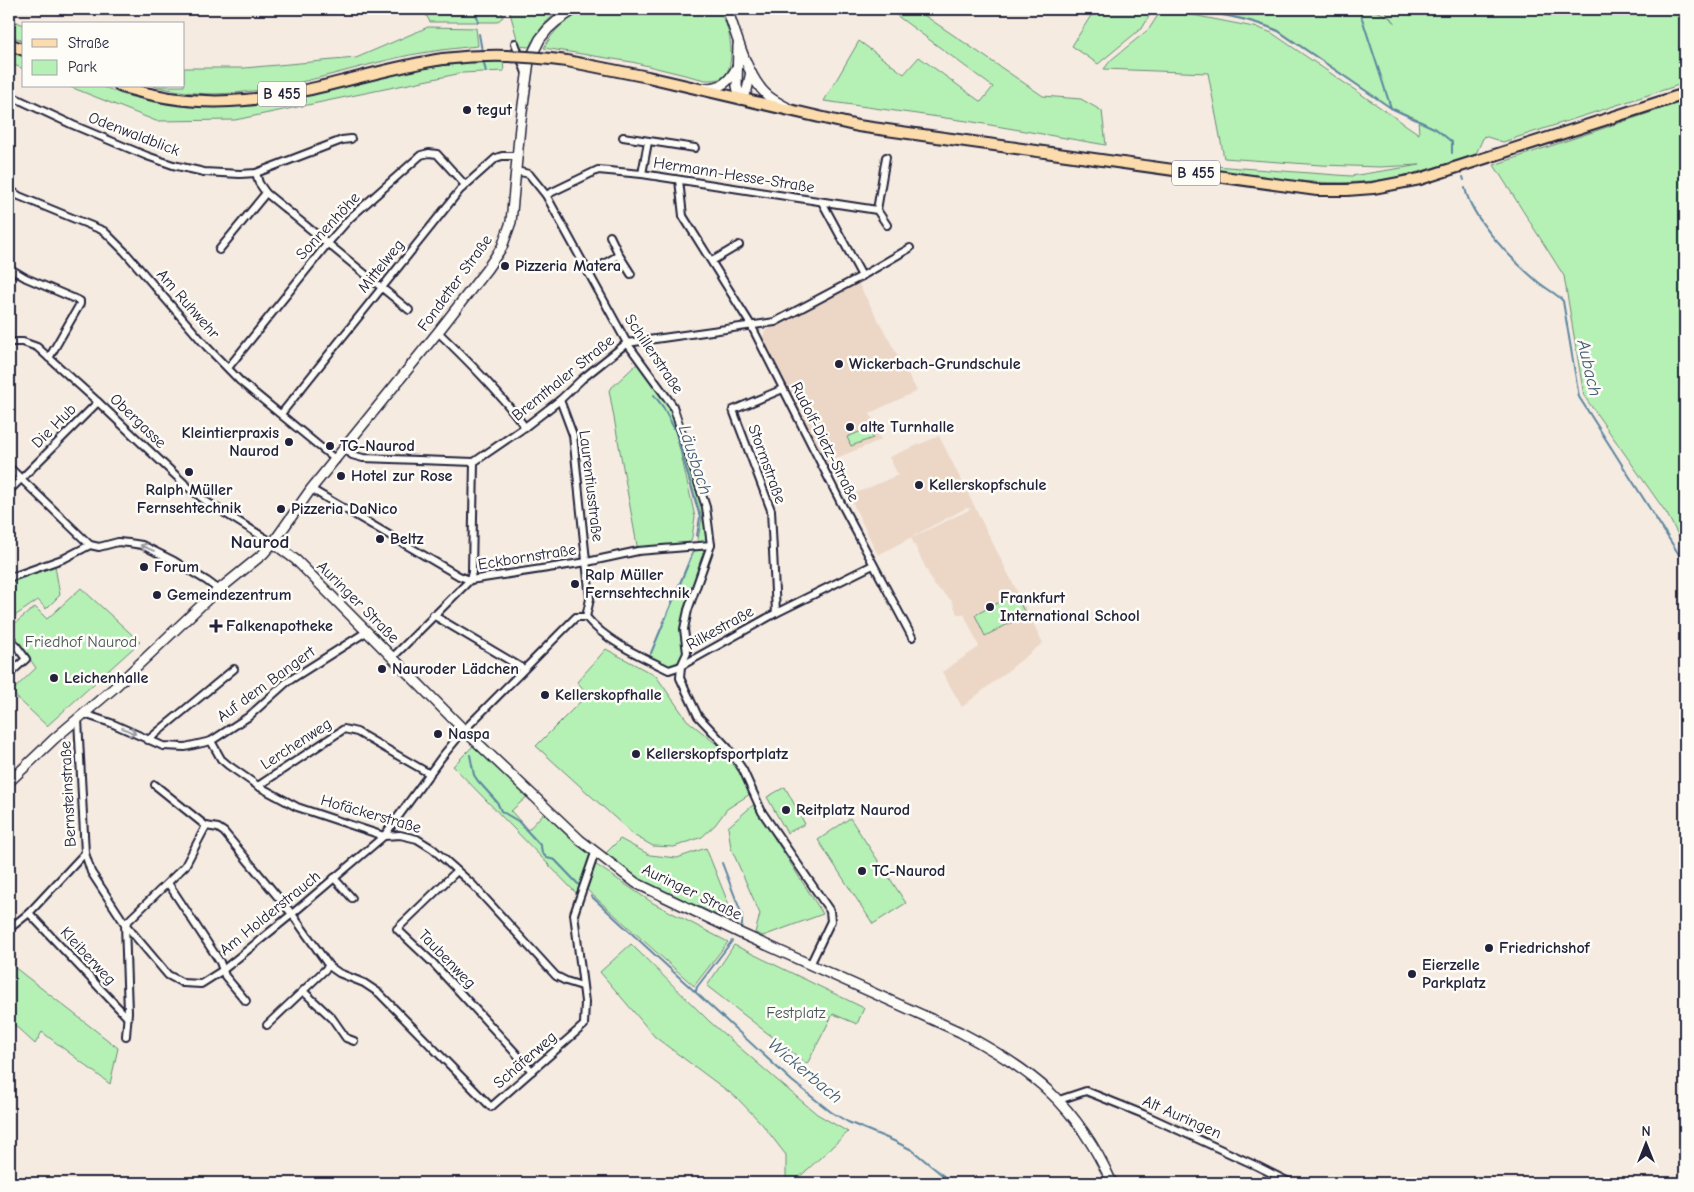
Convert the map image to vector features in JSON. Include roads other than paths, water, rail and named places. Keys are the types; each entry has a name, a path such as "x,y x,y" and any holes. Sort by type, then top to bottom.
{"main road":[{"path":"9,44 22,49"},
{"name":"B 455","path":"128,88 189,100 244,100 293,92 404,65 443,59 468,56 518,56 567,60 689,86 858,126 1317,190 1347,190 1398,184 1429,177 1685,94"}],"street":[{"name":"Fondetter Straße","path":"9,782 219,590 263,554 273,543 311,488 336,460 487,269 504,242 511,222 526,73 540,39 557,21 575,9"},
{"path":"727,9 751,72 766,94 795,112"},
{"path":"737,35 737,86 740,99"},
{"path":"515,43 526,73"},
{"path":"689,86 711,88 724,84 729,80 738,65"},
{"path":"740,99 747,90 751,72"},
{"name":"Odenwaldblick","path":"9,95 108,140 172,165 204,172 256,173 342,140 351,139"},
{"name":"Hermann-Hesse-Straße","path":"623,137 695,148"},
{"name":"Hermann-Hesse-Straße","path":"642,174 648,142"},
{"name":"Sonnenhöhe","path":"228,368 350,218 421,155 429,152 437,154 465,185"},
{"name":"Mittelweg","path":"281,414 465,185 496,158 517,156"},
{"path":"886,157 876,210 887,225"},
{"name":"Hermann-Hesse-Straße","path":"546,196 598,170 642,174 876,210"},
{"name":"Schillerstraße","path":"516,171 529,174 546,196 627,344 673,406 706,507 711,545 688,610 684,629 686,653 681,666 680,678 698,716 734,755 744,770 762,812 830,911 831,921 810,965"},
{"path":"256,173 259,183 266,193 409,310"},
{"name":"Rudolf-Dietz-Straße","path":"679,180 683,216 751,325 873,565 912,637"},
{"name":"Am Ruhwehr","path":"9,188 19,196 104,231 240,381 336,460"},
{"path":"219,250 266,193"},
{"name":"Hermann-Hesse-Straße","path":"822,202 862,276"},
{"path":"610,236 631,274"},
{"path":"712,261 739,245"},
{"name":"Bremthaler Straße","path":"474,462 525,427 627,344 774,322 862,276 910,248"},
{"path":"588,273 620,255"},
{"path":"9,268 26,278 80,301 49,358"},
{"path":"438,332 501,396 525,427"},
{"name":"Obergasse","path":"9,342 16,340 31,344 98,402 189,488 207,502 273,543"},
{"name":"Stormstraße","path":"776,613 771,510 733,410 783,389"},
{"name":"Laurentiusstraße","path":"560,400 573,435 590,598 586,617"},
{"name":"Die Hub","path":"9,491 98,402"},
{"path":"345,448 352,455 363,458 474,462 472,572 470,580 392,658"},
{"path":"9,467 90,545 99,547 118,542 142,545 174,561 219,590"},
{"name":"Eckbornstraße","path":"311,488 459,576 470,580 587,562 638,551 711,545"},
{"name":"Auringer Straße","path":"273,543 296,560 464,730 595,853 636,883 995,1050 1028,1073 1059,1100 1083,1129 1100,1157 1112,1183"},
{"path":"9,578 65,558 90,545"},
{"name":"Rilkestraße","path":"586,617 592,624 627,649 669,670 681,666 776,613 873,565"},
{"path":"434,616 524,669"},
{"path":"464,730 576,616 586,617"},
{"name":"Auf dem Bangert","path":"81,716 111,723 163,746 185,747 211,741 248,717 287,682 366,632"},
{"path":"9,636 26,659 9,674"},
{"name":"Auf dem Bangert","path":"148,740 234,669"},
{"name":"Bernsteinstraße","path":"81,716 85,853 91,872 126,924"},
{"name":"Lerchenweg","path":"258,786 344,728 357,732 430,774"},
{"name":"Am Holderstrauch","path":"126,924 168,975 183,983 201,984 223,970 384,836 464,730"},
{"name":"Hofäckerstraße","path":"211,741 221,759 258,786 297,807 384,836 400,835 417,839 434,849 473,885 556,976 582,986"},
{"name":"Schäferweg","path":"155,786 206,826 218,828 224,832 292,914 329,966 338,973 364,983 380,993 491,1107 584,1025 584,1002 574,914 595,853"},
{"path":"126,1036 126,924 185,866 206,826"},
{"path":"9,929 29,913 85,853"},
{"name":"Taubenweg","path":"457,870 397,929 433,963 532,1071"},
{"name":"Am Holderstrauch","path":"334,878 352,898"},
{"path":"168,884 220,962 223,970"},
{"name":"Kleiberweg","path":"29,913 127,1017"},
{"path":"267,1024 329,966"},
{"name":"Am Holderstrauch","path":"223,970 225,976 246,1001"},
{"path":"304,991 332,1018 346,1038 354,1042"},
{"name":"Alt Auringen","path":"1059,1100 1086,1091 1169,1126 1290,1183"}],"waterway":[{"name":"Läusbach","path":"476,9 478,22"},
{"name":"Aubach","path":"1182,9 1243,19 1278,31 1391,108"},
{"name":"Aubach","path":"1359,9 1391,108 1436,129 1452,142 1452,153"},
{"path":"479,34 482,51"},
{"path":"483,59 486,72"},
{"name":"Aubach","path":"1465,188 1476,213 1495,239 1528,273 1563,301 1579,397 1685,564"},
{"name":"Läusbach","path":"654,395 663,407 675,430 700,517 697,536"},
{"name":"Läusbach","path":"651,653 695,547"},
{"name":"Wickerbach","path":"470,755 474,775 497,802 501,811 518,821 541,846 542,853 547,858 555,860 579,885"},
{"name":"Läusbach","path":"722,863 742,915 742,926"},
{"name":"Wickerbach","path":"591,896 792,1081 831,1112 848,1122 912,1150 952,1183"},
{"name":"Läusbach","path":"696,991 697,987 732,941"}],"place":[{"name":"tegut","path":"467,110"},
{"name":"Pizzeria Matera","path":"505,266"},
{"name":"Wickerbach-Grundschule","path":"839,364"},
{"name":"alte Turnhalle","path":"850,427"},
{"name":"Kleintierpraxis Naurod","path":"289,442"},
{"name":"TG-Naurod","path":"330,446"},
{"name":"Ralph Müller Fernsehtechnik","path":"189,472"},
{"name":"Hotel zur Rose","path":"341,476"},
{"name":"Kellerskopfschule","path":"919,485"},
{"name":"Pizzeria DaNico","path":"281,509"},
{"name":"Beltz","path":"380,539"},
{"name":"Forum","path":"144,567"},
{"name":"Ralp Müller Fernsehtechnik","path":"575,584"},
{"name":"Gemeindezentrum","path":"157,595"},
{"name":"Frankfurt International School","path":"990,607"},
{"name":"Falkenapotheke","path":"216,626"},
{"name":"Nauroder Lädchen","path":"382,669"},
{"name":"Leichenhalle","path":"54,678"},
{"name":"Kellerskopfhalle","path":"545,695"},
{"name":"Naspa","path":"438,734"},
{"name":"Kellerskopfsportplatz","path":"636,754"},
{"name":"Reitplatz Naurod","path":"786,810"},
{"name":"TC-Naurod","path":"862,871"},
{"name":"Friedrichshof","path":"1489,948"},
{"name":"Eierzelle Parkplatz","path":"1412,974"}],"district":[{"name":"Naurod","path":"260,542"}],"park label":[{"name":"Friedhof Naurod","path":"81,642"},
{"name":"Festplatz","path":"796,1013"}]}
